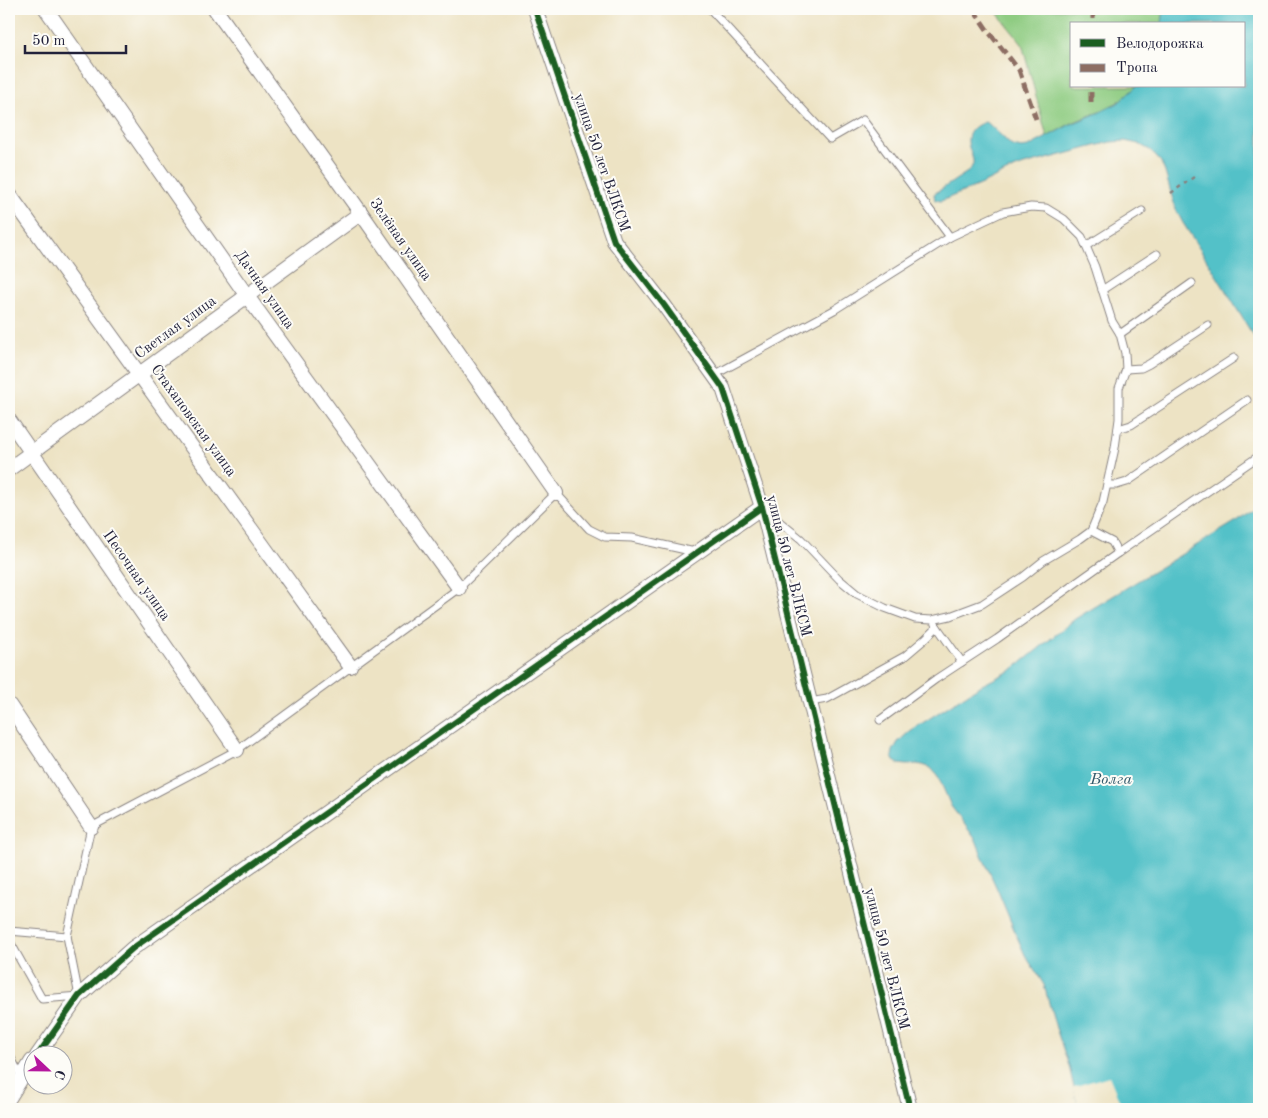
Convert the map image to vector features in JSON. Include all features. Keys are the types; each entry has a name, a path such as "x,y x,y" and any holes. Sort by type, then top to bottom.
{"street":[{"name":"Дачная улица","path":"46,9 247,296 459,588"},
{"name":"Зелёная улица","path":"215,9 361,213 556,493"},
{"name":"улица 50 лет ВЛКСМ","path":"535,9 614,240 664,305 723,388 762,507 909,1103"},
{"name":"Стахановская улица","path":"9,194 350,666"},
{"name":"Светлая улица","path":"9,469 361,213"},
{"name":"Песочная улица","path":"9,420 237,750"},
{"path":"44,1046 79,996 133,948 762,507"},
{"path":"9,705 92,827"},
{"path":"9,1098 21,1077"},
{"path":"909,1103 918,1109"}],"lane":[{"path":"710,9 830,139 863,120 950,238"},
{"path":"714,375 834,310 950,238 1002,212 1031,207 1046,208 1064,219 1082,237 1095,267 1112,321 1120,334 1125,353 1126,368 1119,388 1118,429 1103,502 1091,531 1080,540 1043,561 1023,577 982,604 950,616 932,620 915,619 885,608 857,594 839,579 801,539 762,507"},
{"path":"1086,246 1142,212"},
{"path":"1102,290 1157,254"},
{"path":"1120,334 1192,283"},
{"path":"1126,368 1141,368 1149,364 1208,325"},
{"path":"1118,429 1131,425 1234,358"},
{"path":"1107,485 1127,482 1247,400"},
{"path":"880,720 936,679 1005,634 1259,456"},
{"path":"9,940 42,999 79,996 67,936 92,827 237,750 459,588 556,493 588,529 605,537 632,538 698,552"},
{"path":"1091,531 1112,542 1118,553"},
{"path":"932,620 962,662"},
{"path":"810,702 826,699 904,656 937,627"},
{"path":"9,931 67,936"},
{"path":"9,1054 21,1077"}],"path":[{"path":"1171,193 1194,177"}],"green space":[{"path":"994,9 1164,9 1162,22 1070,22 1070,88 1135,88 1113,105 1068,125 1047,137 1022,44"}],"water":[{"path":"1164,9 1259,9 1259,345 1176,210 1161,162 1150,150 1139,144 1125,141 1110,142 1024,165 941,201 935,200 934,194 969,171 973,162 968,142 969,134 974,128 985,122 1012,146 1022,148 1028,147 1069,125 1118,103 1135,88 1246,88 1246,22 1162,22"},
{"name":"Волга","path":"1259,503 1259,1109 1079,1109 1069,1066 1044,985 1025,955 976,840 951,806 938,776 931,768 916,764 899,764 894,761 893,751 898,742 910,731 978,687 1012,670 1075,619 1235,522"}],"pier":[{"path":"1109,1076 1123,1109 1079,1109 1073,1087"}],"marked path":[{"path":"973,9 1019,70 1036,119"},
{"path":"1093,9 1093,22"},
{"path":"1091,88 1091,102"}],"cycle path":[{"path":"535,9 614,241 664,305 723,388 762,507 910,1109"},
{"path":"44,1046 79,996 133,948 762,507"}]}
